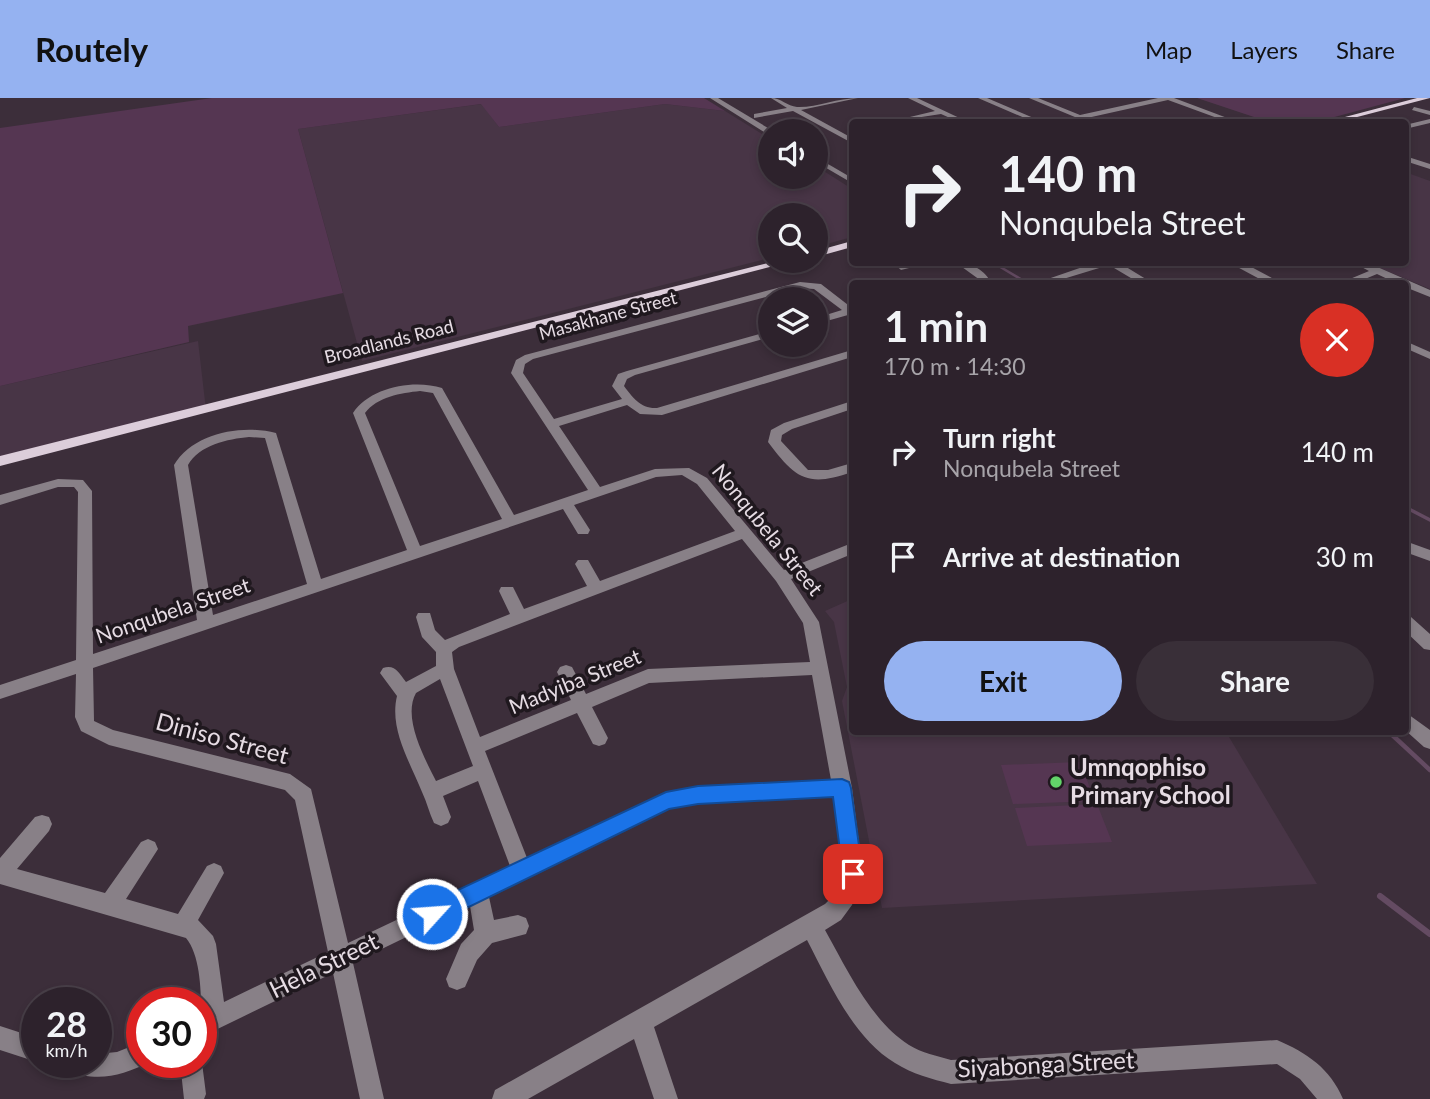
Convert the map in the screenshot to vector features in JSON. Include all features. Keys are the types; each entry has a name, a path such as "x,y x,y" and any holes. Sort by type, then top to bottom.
{"main road":[{"path":"1343,119 1426,99"},
{"path":"828,251 849,245"},
{"name":"Broadlands Road","path":"0,461 758,269"}],"street":[{"path":"713,98 758,125"},
{"path":"774,98 849,139"},
{"path":"757,116 855,98"},
{"path":"911,98 957,119"},
{"path":"981,98 1032,119"},
{"path":"1032,98 1085,119"},
{"path":"1080,117 1168,98 1226,119"},
{"path":"1414,109 1430,113"},
{"path":"907,119 942,112"},
{"path":"1409,126 1430,121"},
{"path":"839,133 849,131"},
{"path":"1409,159 1429,166"},
{"path":"828,166 849,179"},
{"path":"966,266 985,280"},
{"path":"1050,280 1097,266"},
{"path":"1117,266 1142,280"},
{"path":"1241,266 1270,280"},
{"path":"1366,266 1399,280"},
{"path":"1353,280 1377,271"},
{"path":"1409,284 1430,293"},
{"name":"Masakhane Street","path":"597,493 517,373 517,365 529,357 800,285 817,286 849,310"},
{"path":"828,318 849,313"},
{"path":"758,337 622,377 618,386 642,412 658,412 849,354"},
{"path":"1409,346 1430,356"},
{"path":"415,553 359,413 362,406 372,399 417,387 430,387 439,391 510,521"},
{"path":"551,424 629,401"},
{"path":"849,406 788,426 776,433 774,442 803,473 826,475 849,468"},
{"path":"206,624 181,465 186,455 198,446 256,432 271,436 315,586"},
{"name":"Nonqubela Street","path":"0,692 655,473 684,471 702,481 781,577 811,622 853,863 850,888 833,912 811,926 503,1099"},
{"path":"0,500 58,483 78,483 85,491 86,665"},
{"path":"566,503 583,530"},
{"path":"441,817 409,742 404,707 411,687 447,654 520,617 744,533"},
{"path":"1409,548 1430,556"},
{"path":"781,577 849,549"},
{"path":"583,564 596,588"},
{"path":"507,592 520,617"},
{"path":"424,617 433,641 447,654 475,747 522,871"},
{"path":"1409,625 1430,644"},
{"name":"Diniso Street","path":"86,665 84,717 87,726 96,732 290,783 299,788 307,804 372,1099"},
{"name":"Madyiba Street","path":"475,747 581,702 658,674 820,668"},
{"path":"566,672 598,738"},
{"path":"389,673 406,695"},
{"path":"1409,723 1430,741"},
{"path":"432,792 483,770"},
{"name":"Hela Street","path":"217,1018 666,800 698,795 842,788"},
{"path":"42,824 0,874 193,929 205,944 207,987"},
{"path":"110,904 148,849"},
{"path":"184,925 214,873"},
{"path":"477,892 486,933"},
{"path":"457,979 469,952 486,933 518,926"},
{"name":"Siyabonga Street","path":"811,926 871,1026 895,1049 929,1066 951,1072 1277,1052 1299,1061 1310,1070 1331,1099"},
{"path":"640,1021 666,1099"},
{"path":"0,1038 21,1045"},
{"path":"193,1078 194,1094"}],"shaded area":[{"path":"212,98 704,98 725,111 665,104 499,127 481,104 298,129 343,293 188,326 189,342 0,386 0,128"},
{"path":"1197,98 1405,98 1327,119 1260,119"},
{"path":"482,104 499,127 665,104 725,111 758,132 758,189 828,189 828,174 849,187 849,238 828,244 828,203 758,203 758,261 362,361 298,129"},
{"path":"1409,173 1430,181 1430,289 1375,266 1409,266"},
{"path":"198,341 206,410 0,462 0,386"},
{"name":"Umnqophiso Primary School","path":"849,600 849,735 1228,735 1317,884 882,908 842,701 847,687 834,622 825,611"},
{"path":"1080,762 1095,801 1013,804 1001,765"},
{"path":"1097,804 1112,842 1027,846 1015,808"}],"waterway":[{"path":"999,266 1022,280"},
{"path":"1409,509 1430,520"},
{"path":"1392,735 1430,770"},
{"path":"1380,896 1430,934"}],"place":[{"name":"Umnqophiso Primary School","path":"1056,782"}],"route":[{"path":"432,914 666,800 698,795 842,788 853,874"}]}
